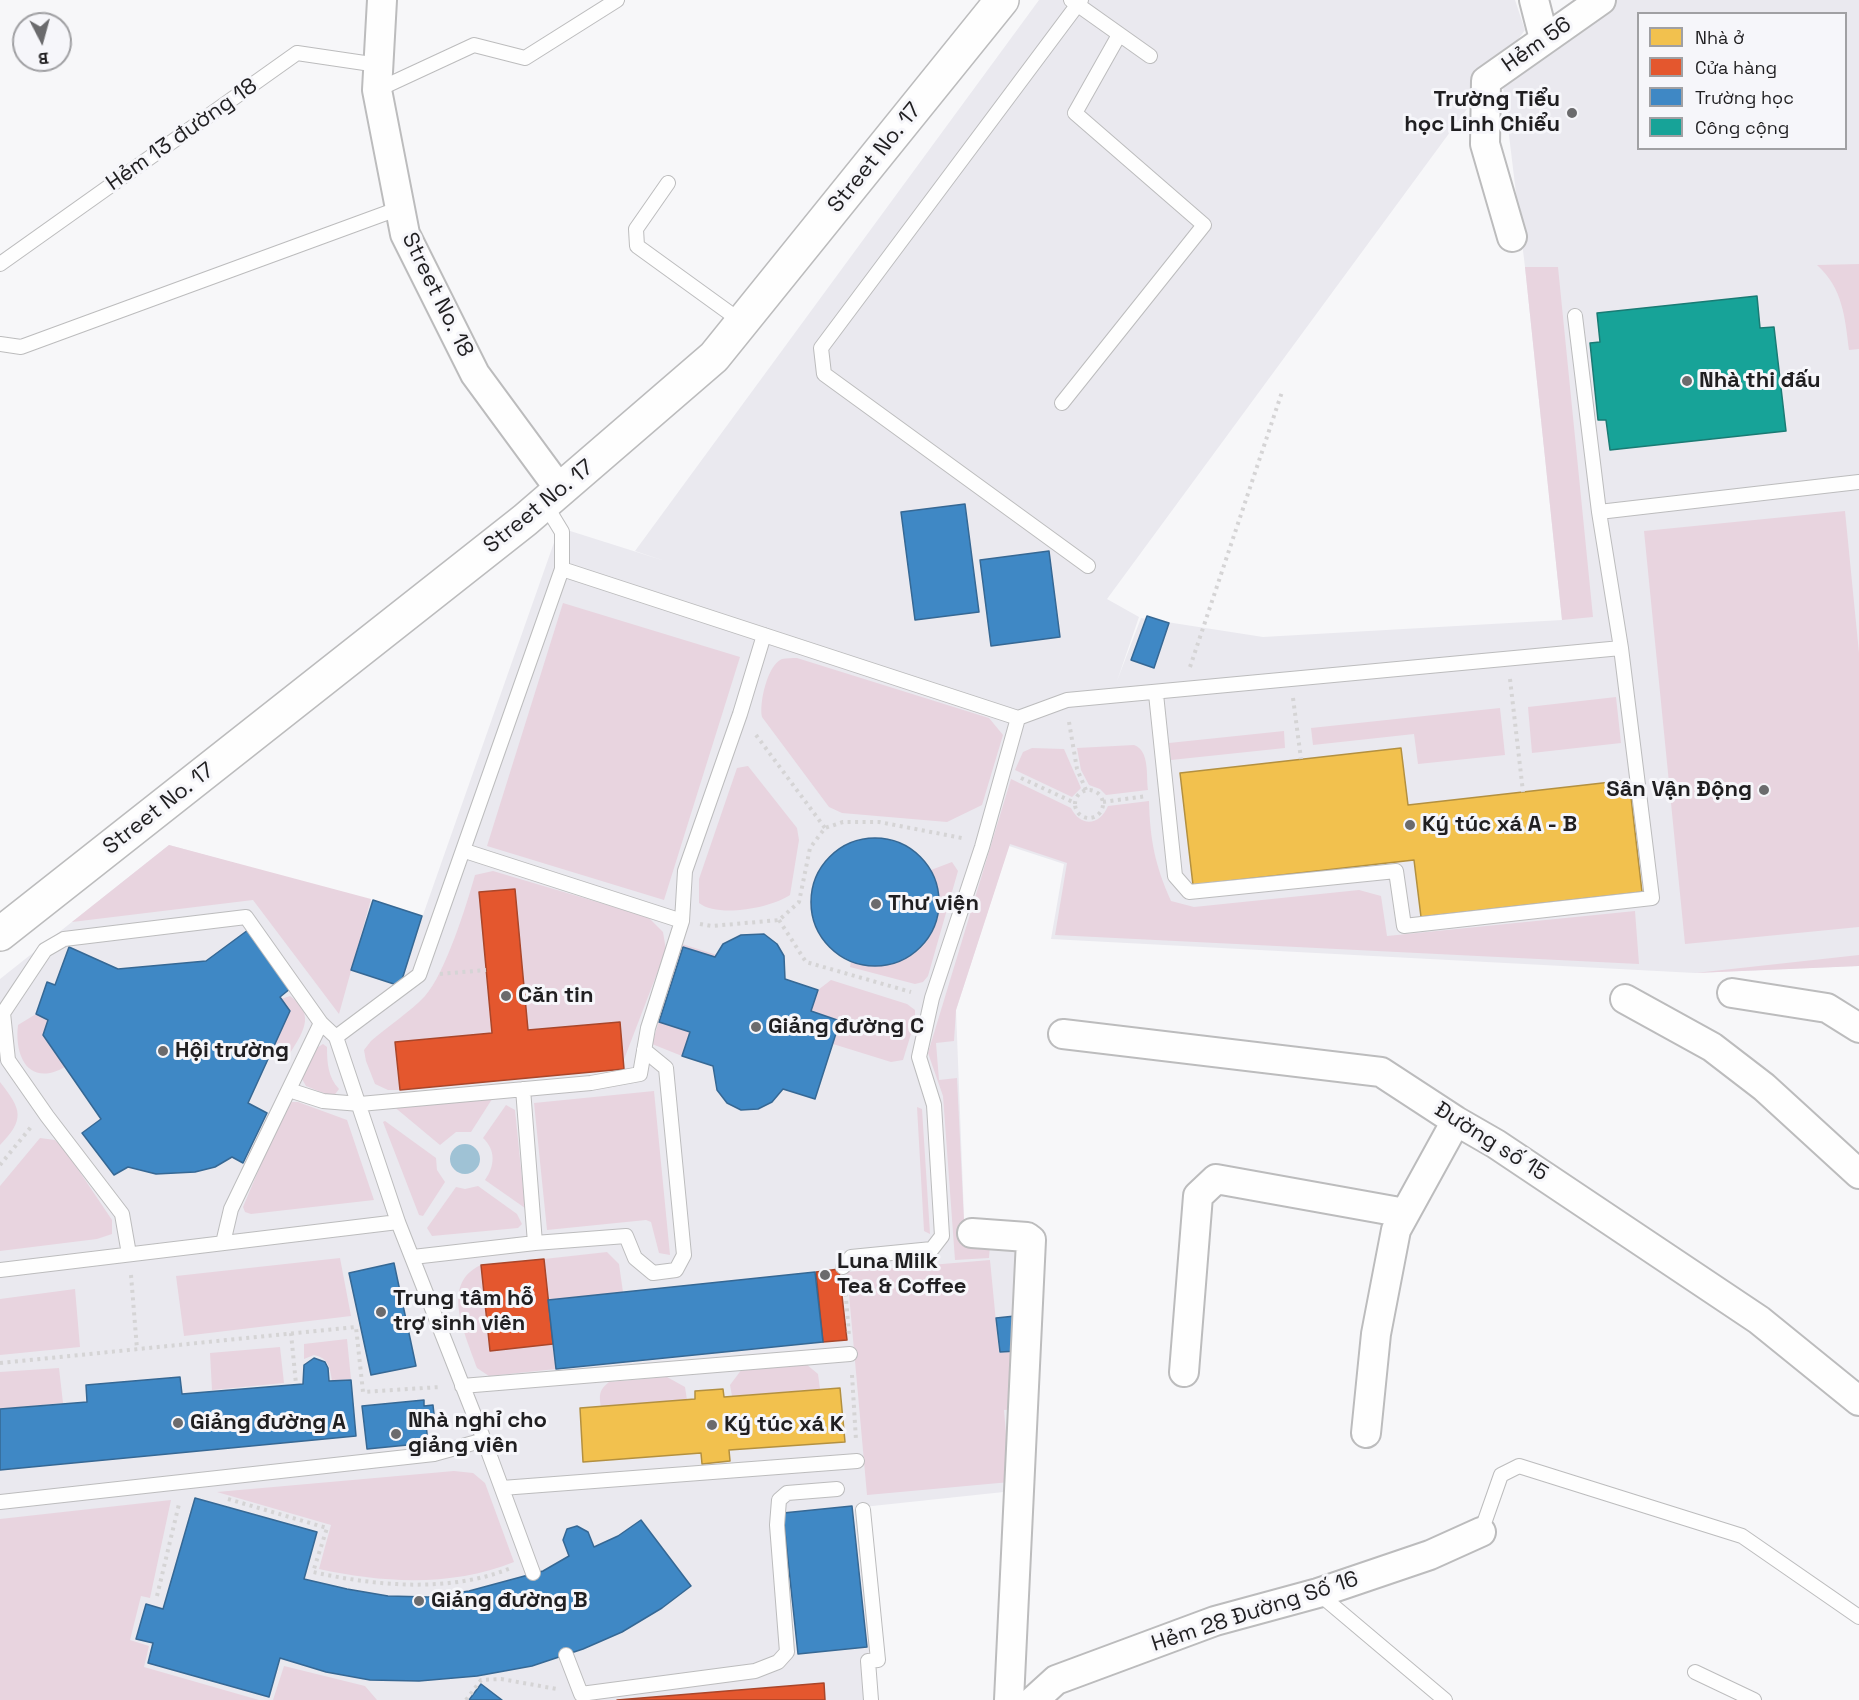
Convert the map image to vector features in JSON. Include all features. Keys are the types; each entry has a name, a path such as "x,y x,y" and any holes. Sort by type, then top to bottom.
{"street":[{"name":"Street No. 18","path":"382,0 377,78 405,234 475,374 553,497"},
{"name":"Street No. 17","path":"0,934 553,497 714,357 1002,0"},
{"path":"1534,0 1544,39"},
{"name":"Hẻm 56","path":"1512,237 1485,144 1486,81 1601,0"},
{"path":"1732,993 1827,1008 1859,1028"},
{"path":"1625,999 1712,1047 1756,1080 1859,1174"},
{"name":"Đường số 15","path":"1063,1034 1381,1072 1456,1121 1496,1143 1759,1320 1859,1401"},
{"path":"1366,1433 1376,1334 1396,1230 1456,1121"},
{"path":"1184,1372 1198,1196 1216,1179 1405,1213"},
{"path":"972,1233 1028,1237 1031,1240 1009,1700"},
{"name":"Hẻm 28 Đường Số 16","path":"1034,1700 1056,1680 1215,1621 1318,1593 1430,1555 1481,1532"}],"lane":[{"path":"377,78 474,45 525,58 617,0"},
{"path":"1088,566 824,374 820,348 1077,2 1150,56"},
{"path":"1062,403 1204,225 1075,113 1119,35"},
{"name":"Hẻm 13 đường 18","path":"0,264 297,53 377,78"},
{"path":"668,183 636,230 637,246 742,322"},
{"path":"0,344 21,347 400,208"},
{"path":"1156,694 1175,876 1189,892 1396,871 1404,926 1652,898 1621,648 1599,512 1575,316"},
{"path":"1599,512 1859,482"},
{"path":"336,1037 419,975 465,851 562,569 561,532 553,497"},
{"path":"562,569 1018,718 1067,700 1156,694 1621,648"},
{"path":"289,1090 323,1101 360,1104 591,1083 640,1074 648,1028 682,921 685,871 740,714 764,635"},
{"path":"843,1267 851,1257 932,1249 942,1236 933,1105 919,1057 932,998 982,847 1018,718"},
{"path":"465,851 682,921"},
{"path":"129,1254 122,1214 47,1116 8,1060 2,1012 45,950 64,939 246,917 321,1023 336,1037 398,1222 484,1440 531,1567"},
{"path":"223,1243 231,1209 321,1023"},
{"path":"412,1257 535,1243 626,1236 635,1258 653,1273 676,1270 684,1256 666,1068 644,1050"},
{"path":"523,1089 535,1243"},
{"path":"0,1270 398,1222"},
{"path":"462,1386 850,1354"},
{"path":"0,1502 434,1454 484,1440"},
{"path":"502,1488 857,1461"},
{"path":"1481,1532 1501,1475 1519,1467 1742,1536 1859,1617"},
{"path":"566,1655 582,1697 755,1671 778,1662 787,1652 777,1525 779,1500 787,1493 837,1489"},
{"path":"863,1510 878,1660 868,1661 871,1700"},
{"path":"1318,1593 1444,1700"},
{"path":"1695,1672 1754,1700"}],"path":[{"path":"1182,691 1281,392"},
{"path":"1508,659 1523,792"},
{"path":"1290,681 1301,759"},
{"path":"1067,700 1072,749 1086,790"},
{"path":"740,714 825,828"},
{"path":"1004,769 1049,793 1075,803"},
{"path":"1086,790 1096,791 1103,802 1102,809 1091,818 1077,811 1075,803 1078,795 1086,790"},
{"path":"1103,802 1166,793"},
{"path":"712,926 779,920 799,902 810,848 825,828 843,822 879,822 958,837 982,847"},
{"path":"779,920 806,962 932,998"},
{"path":"419,975 486,970"},
{"path":"0,1165 32,1127 47,1116"},
{"path":"129,1254 137,1349"},
{"path":"843,1267 857,1461"},
{"path":"0,1363 356,1327 363,1392 462,1386"},
{"path":"291,1334 296,1384"},
{"path":"157,1596 180,1497"},
{"path":"227,1499 327,1527 313,1572 388,1584 425,1584 531,1567"},
{"path":"465,1700 481,1680 501,1679 582,1697"}],"shaded area":[{"path":"1039,0 1515,0 1525,30 1107,599 1139,617 1117,681 1141,618 1263,637 1562,620 1525,267 1502,78 1617,0 1859,0 1859,966 1695,973 1051,939 1064,864 1009,846 956,1010 965,1242 1026,1242 1013,1491 863,1507 876,1700 0,1700 0,979 169,845 423,915 557,534 567,530 665,561 635,551"},
{"path":"1859,264 1859,349 1849,350 1841,304 1832,283 1817,265"},
{"path":"1525,267 1558,267 1593,617 1562,620"},
{"name":"Sân Vận Động","path":"1845,511 1859,653 1859,927 1685,944 1644,531"},
{"path":"563,603 740,657 664,900 487,846"},
{"path":"797,658 989,718 1003,735 982,805 947,822 842,813 829,807 762,717 765,685 772,669 782,659"},
{"path":"1616,697 1621,743 1532,753 1528,707"},
{"path":"1500,708 1505,755 1418,764 1414,734 1313,745 1311,728"},
{"path":"1284,731 1285,748 1171,760 1169,743"},
{"path":"1134,745 1143,752 1145,758 1148,790 1106,795 1100,789 1089,785 1081,770 1077,748"},
{"path":"1032,748 1064,749 1081,788 1072,797 1015,770 1023,752"},
{"path":"748,766 797,828 799,840 790,895 758,907 719,910 699,903 699,879 737,768"},
{"path":"1011,779 1071,808 1080,819 1090,822 1100,817 1108,806 1149,801 1154,852 1171,901 1194,907 1359,890 1381,896 1387,936 1635,911 1639,964 1055,935 1067,863 1010,844 956,1010 954,1041 936,1043 939,1080 957,1078 965,1242 990,1245 989,1258 955,1260 943,1096 928,1053"},
{"path":"169,845 371,899 339,1014 253,900 72,922"},
{"path":"952,862 958,871 928,976 923,982 915,984 850,967 851,962 873,965 893,963 910,956 924,945 933,930 938,912 938,892 931,870"},
{"path":"493,871 648,917 663,932 666,950 623,1062 619,1022 528,1030 514,889 479,892 492,1033 395,1042 400,1090 388,1090 375,1084 364,1050 371,1041 419,1002 433,986 454,938 475,875"},
{"path":"682,944 717,955 715,957 684,947 659,1022 690,1032 682,1056 652,1044"},
{"path":"1859,955 1859,966 1695,973"},
{"path":"831,980 907,1004 915,1010 915,1021 903,1060 891,1062 833,1044 840,1021 811,1011 818,990"},
{"path":"290,996 303,1010 304,1026 287,1058 280,1059 270,1053 290,1011 281,999"},
{"path":"36,1014 48,1020 43,1035 65,1067 53,1072 42,1074 34,1071 27,1066 19,1048 18,1025"},
{"path":"323,1044 327,1047 330,1075 339,1089 333,1097 306,1086 302,1079 315,1049"},
{"path":"0,1082 13,1100 18,1114 14,1128 0,1145"},
{"path":"654,1091 670,1255 659,1253 651,1222 646,1220 547,1230 534,1103"},
{"path":"494,1096 471,1132 456,1132 440,1145 392,1105"},
{"path":"298,1102 347,1120 374,1200 251,1214 245,1212 243,1207 286,1105"},
{"path":"506,1105 515,1110 525,1208 485,1180 491,1169 493,1158 483,1138"},
{"path":"917,1107 922,1109 930,1234 924,1231"},
{"path":"385,1121 436,1158 437,1170 445,1182 423,1216 419,1215 383,1122"},
{"path":"40,1138 55,1140 65,1150 112,1220 112,1234 97,1239 0,1251 0,1186"},
{"path":"478,1186 517,1214 522,1224 518,1228 432,1236 427,1228 456,1187 465,1189"},
{"path":"607,1252 619,1264 623,1292 548,1300 544,1259"},
{"path":"340,1258 351,1316 184,1336 176,1276"},
{"path":"990,1260 999,1353 1020,1351 1017,1409 1004,1410 1010,1482 867,1495 847,1272"},
{"path":"481,1265 490,1350 553,1344 556,1369 489,1376 477,1368 462,1326 458,1297 461,1284 468,1274"},
{"path":"75,1289 80,1347 0,1355 0,1299"},
{"path":"347,1339 351,1379 332,1381 329,1368 323,1358 314,1355 304,1359 304,1344"},
{"path":"280,1347 284,1383 212,1390 210,1353"},
{"path":"806,1364 818,1374 820,1389 732,1396 730,1385 742,1369"},
{"path":"59,1368 63,1403 0,1409 0,1372"},
{"path":"667,1377 685,1387 687,1400 601,1407 600,1393 609,1382"},
{"path":"454,1471 473,1473 485,1483 514,1562 466,1576 417,1580 392,1580 319,1569 331,1525 217,1492"},
{"path":"171,1500 150,1598 141,1596 130,1640 149,1646 144,1667 259,1700 0,1700 0,1519"},
{"path":"284,1666 365,1686 377,1700 273,1700"}],"water":[{"path":"465,1144 476,1148 480,1159 476,1170 465,1174 454,1170 450,1159 454,1148"}],"building: Nhà ở":[{"name":"Ký túc xá A - B","path":"1401,748 1408,805 1629,780 1642,892 1421,917 1414,860 1193,885 1180,773"},
{"name":"Ký túc xá K","path":"840,1388 845,1442 729,1450 730,1461 702,1464 701,1453 583,1462 580,1408 695,1399 695,1391 723,1389 724,1397"}],"building: Cửa hàng":[{"name":"Căn tin","path":"515,889 528,1030 620,1022 624,1069 400,1090 395,1042 492,1033 479,892"},
{"path":"544,1259 553,1344 490,1351 481,1265"},
{"path":"839,1269 847,1340 823,1342 816,1272"},
{"path":"824,1683 825,1700 617,1700"}],"building: Trường học":[{"path":"965,504 979,612 915,620 901,512"},
{"path":"1049,551 1060,637 991,646 980,560"},
{"path":"1147,616 1169,623 1154,668 1131,660"},
{"name":"Thư viện","path":"875,838 900,843 920,857 934,877 939,902 934,927 920,947 900,961 875,966 850,961 830,947 816,927 811,902 816,877 830,857 850,843"},
{"path":"373,900 422,916 400,986 351,970"},
{"name":"Hội trường","path":"248,930 291,988 280,997 290,1011 248,1103 267,1113 243,1163 232,1157 215,1167 195,1172 156,1174 128,1167 114,1175 82,1133 101,1119 43,1035 48,1020 36,1014 47,982 55,985 69,947 118,969 206,961"},
{"name":"Giảng đường C","path":"764,934 777,944 784,956 785,979 818,990 811,1011 840,1021 815,1099 783,1089 772,1102 758,1109 741,1110 727,1103 717,1090 713,1066 682,1056 690,1032 659,1022 683,947 715,957 723,944 741,935"},
{"name":"Trung tâm hỗ trợ sinh viên","path":"394,1263 416,1366 371,1375 349,1273"},
{"path":"815,1272 823,1342 556,1369 548,1300"},
{"path":"1015,1316 1018,1351 1000,1352 996,1318"},
{"name":"Giảng đường A","path":"314,1358 325,1362 329,1381 351,1380 356,1436 0,1470 0,1409 87,1402 86,1385 180,1377 182,1394 303,1384 304,1365"},
{"name":"Nhà nghỉ cho giảng viên","path":"424,1400 424,1406 433,1405 435,1423 426,1424 428,1443 367,1449 362,1406"},
{"name":"Giảng đường B","path":"195,1498 317,1532 304,1579 347,1589 388,1596 428,1597 469,1591 543,1571 569,1556 563,1540 567,1529 577,1526 588,1532 594,1547 618,1536 641,1520 691,1586 662,1608 622,1632 583,1649 532,1666 477,1676 419,1681 370,1680 326,1672 280,1658 269,1697 148,1663 153,1643 136,1639 146,1604 163,1609"},
{"path":"852,1506 867,1647 798,1654 783,1513"},
{"path":"481,1684 502,1700 469,1700"}],"building: Công cộng":[{"name":"Nhà thi đấu","path":"1757,296 1760,328 1774,327 1786,431 1610,450 1606,420 1598,420 1590,343 1600,342 1597,313"}],"place":[{"name":"Trường Tiểu học Linh Chiểu","path":"1572,113"},
{"name":"Nhà thi đấu","path":"1687,381"},
{"name":"Sân Vận Động","path":"1764,790"},
{"name":"Ký túc xá A - B","path":"1410,825"},
{"name":"Thư viện","path":"876,904"},
{"name":"Căn tin","path":"506,996"},
{"name":"Giảng đường C","path":"756,1027"},
{"name":"Hội trường","path":"163,1051"},
{"name":"Luna Milk Tea & Coffee","path":"825,1275"},
{"name":"Trung tâm hỗ trợ sinh viên","path":"381,1312"},
{"name":"Giảng đường A","path":"178,1423"},
{"name":"Ký túc xá K","path":"712,1425"},
{"name":"Nhà nghỉ cho giảng viên","path":"396,1434"},
{"name":"Giảng đường B","path":"419,1601"}]}
